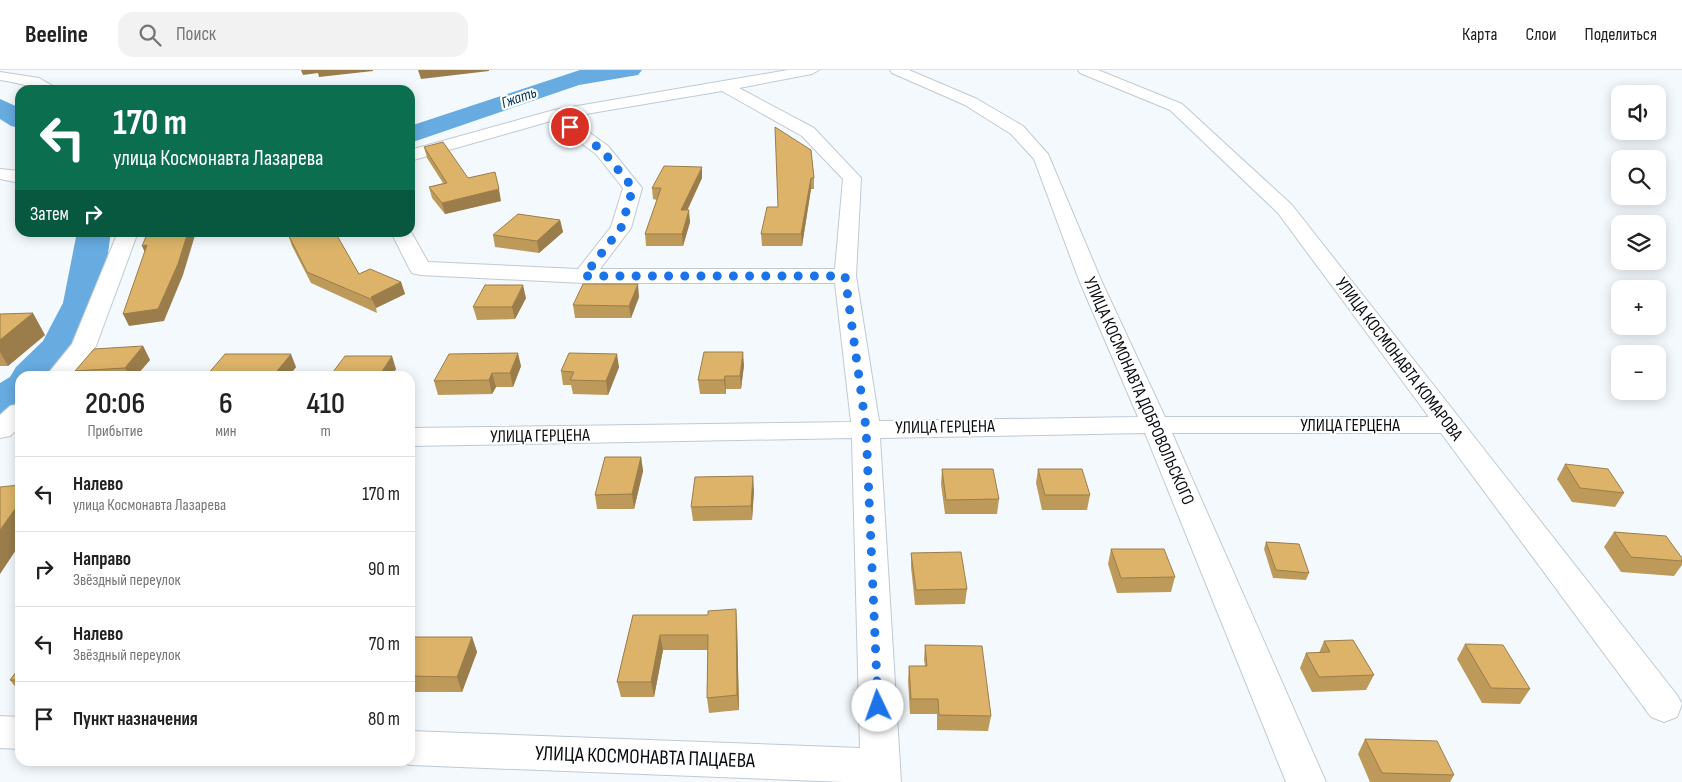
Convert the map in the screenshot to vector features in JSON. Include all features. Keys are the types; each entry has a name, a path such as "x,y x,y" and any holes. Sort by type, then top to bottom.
{"street":[{"path":"415,155 554,115 812,70"},
{"name":"УЛИЦА КОСМОНАВТА ДОБРОВОЛЬСКОГО","path":"897,70 971,102 1017,130 1042,158 1090,280 1155,424 1306,782"},
{"name":"УЛИЦА КОСМОНАВТА КОМАРОВА","path":"1085,70 1176,107 1285,209 1664,706"},
{"path":"0,76 34,81 42,85"},
{"path":"724,86 808,132 852,178 845,276 866,428 881,774"},
{"path":"554,115 602,150 633,188 621,228 584,276"},
{"path":"0,174 15,176"},
{"path":"63,371 84,346 126,237"},
{"path":"404,237 420,268 584,276 845,276"},
{"path":"0,430 15,416"},
{"name":"УЛИЦА ГЕРЦЕНА","path":"415,437 1155,424 1450,425"},
{"path":"0,435 15,435"},
{"path":"0,732 15,733"},
{"name":"УЛИЦА КОСМОНАВТА ПАЦАЕВА","path":"415,748 881,774"}],"building":[{"path":"775,127 811,150 814,178 811,178 801,234 761,234 767,207 778,207"},
{"path":"443,142 468,178 495,172 499,189 442,203 429,187 447,183 424,147"},
{"path":"664,166 702,167 681,210 689,210 682,234 645,234 661,188 652,188"},
{"path":"518,214 560,220 537,241 493,235"},
{"path":"146,237 186,237 178,264 158,309 123,314 147,245 142,246"},
{"path":"290,237 338,237 359,274 370,269 401,282 371,297 373,300 307,272"},
{"path":"583,284 638,284 629,306 573,305"},
{"path":"485,285 523,285 512,307 473,307"},
{"path":"33,313 0,340 0,314"},
{"path":"143,346 125,368 75,371 94,349"},
{"path":"704,352 743,352 740,376 725,376 724,380 698,380"},
{"path":"518,353 510,373 492,373 489,380 434,381 449,354"},
{"path":"569,353 617,354 606,381 570,380 574,372 561,371"},
{"path":"225,354 291,354 277,371 210,371"},
{"path":"345,356 392,356 382,371 334,371"},
{"path":"605,457 641,457 632,494 595,495"},
{"path":"1565,464 1608,469 1624,493 1580,488"},
{"path":"942,469 993,469 999,499 946,500"},
{"path":"1038,469 1082,469 1090,495 1045,495"},
{"path":"753,476 751,506 691,507 695,477"},
{"path":"15,486 15,509 0,530 0,487"},
{"path":"1614,532 1666,536 1682,558 1682,561 1631,557"},
{"path":"1266,542 1299,544 1309,573 1276,570"},
{"path":"1111,549 1164,549 1175,577 1121,578"},
{"path":"961,552 967,589 916,590 911,553"},
{"path":"736,609 737,695 707,698 708,635 660,635 651,682 617,682 633,615 708,615 708,611"},
{"path":"415,637 472,637 457,677 415,676"},
{"path":"1353,640 1374,675 1319,677 1306,653 1330,652 1324,641"},
{"path":"1465,644 1503,645 1530,689 1491,688"},
{"path":"925,645 982,646 991,716 939,715 938,699 911,699 909,666 927,666"},
{"path":"15,674 15,680 10,680"},
{"path":"1365,739 1437,741 1454,775 1382,773"}],"waterway":[{"name":"Гжать","path":"415,133 575,78 630,70"},
{"name":"Гжать","path":"0,107 15,117"},
{"path":"36,371 60,347 82,303 93,237"},
{"path":"0,407 15,392"}],"route":[{"path":"570,127 602,150 633,188 621,228 584,276 845,276 866,428 878,706"}]}
